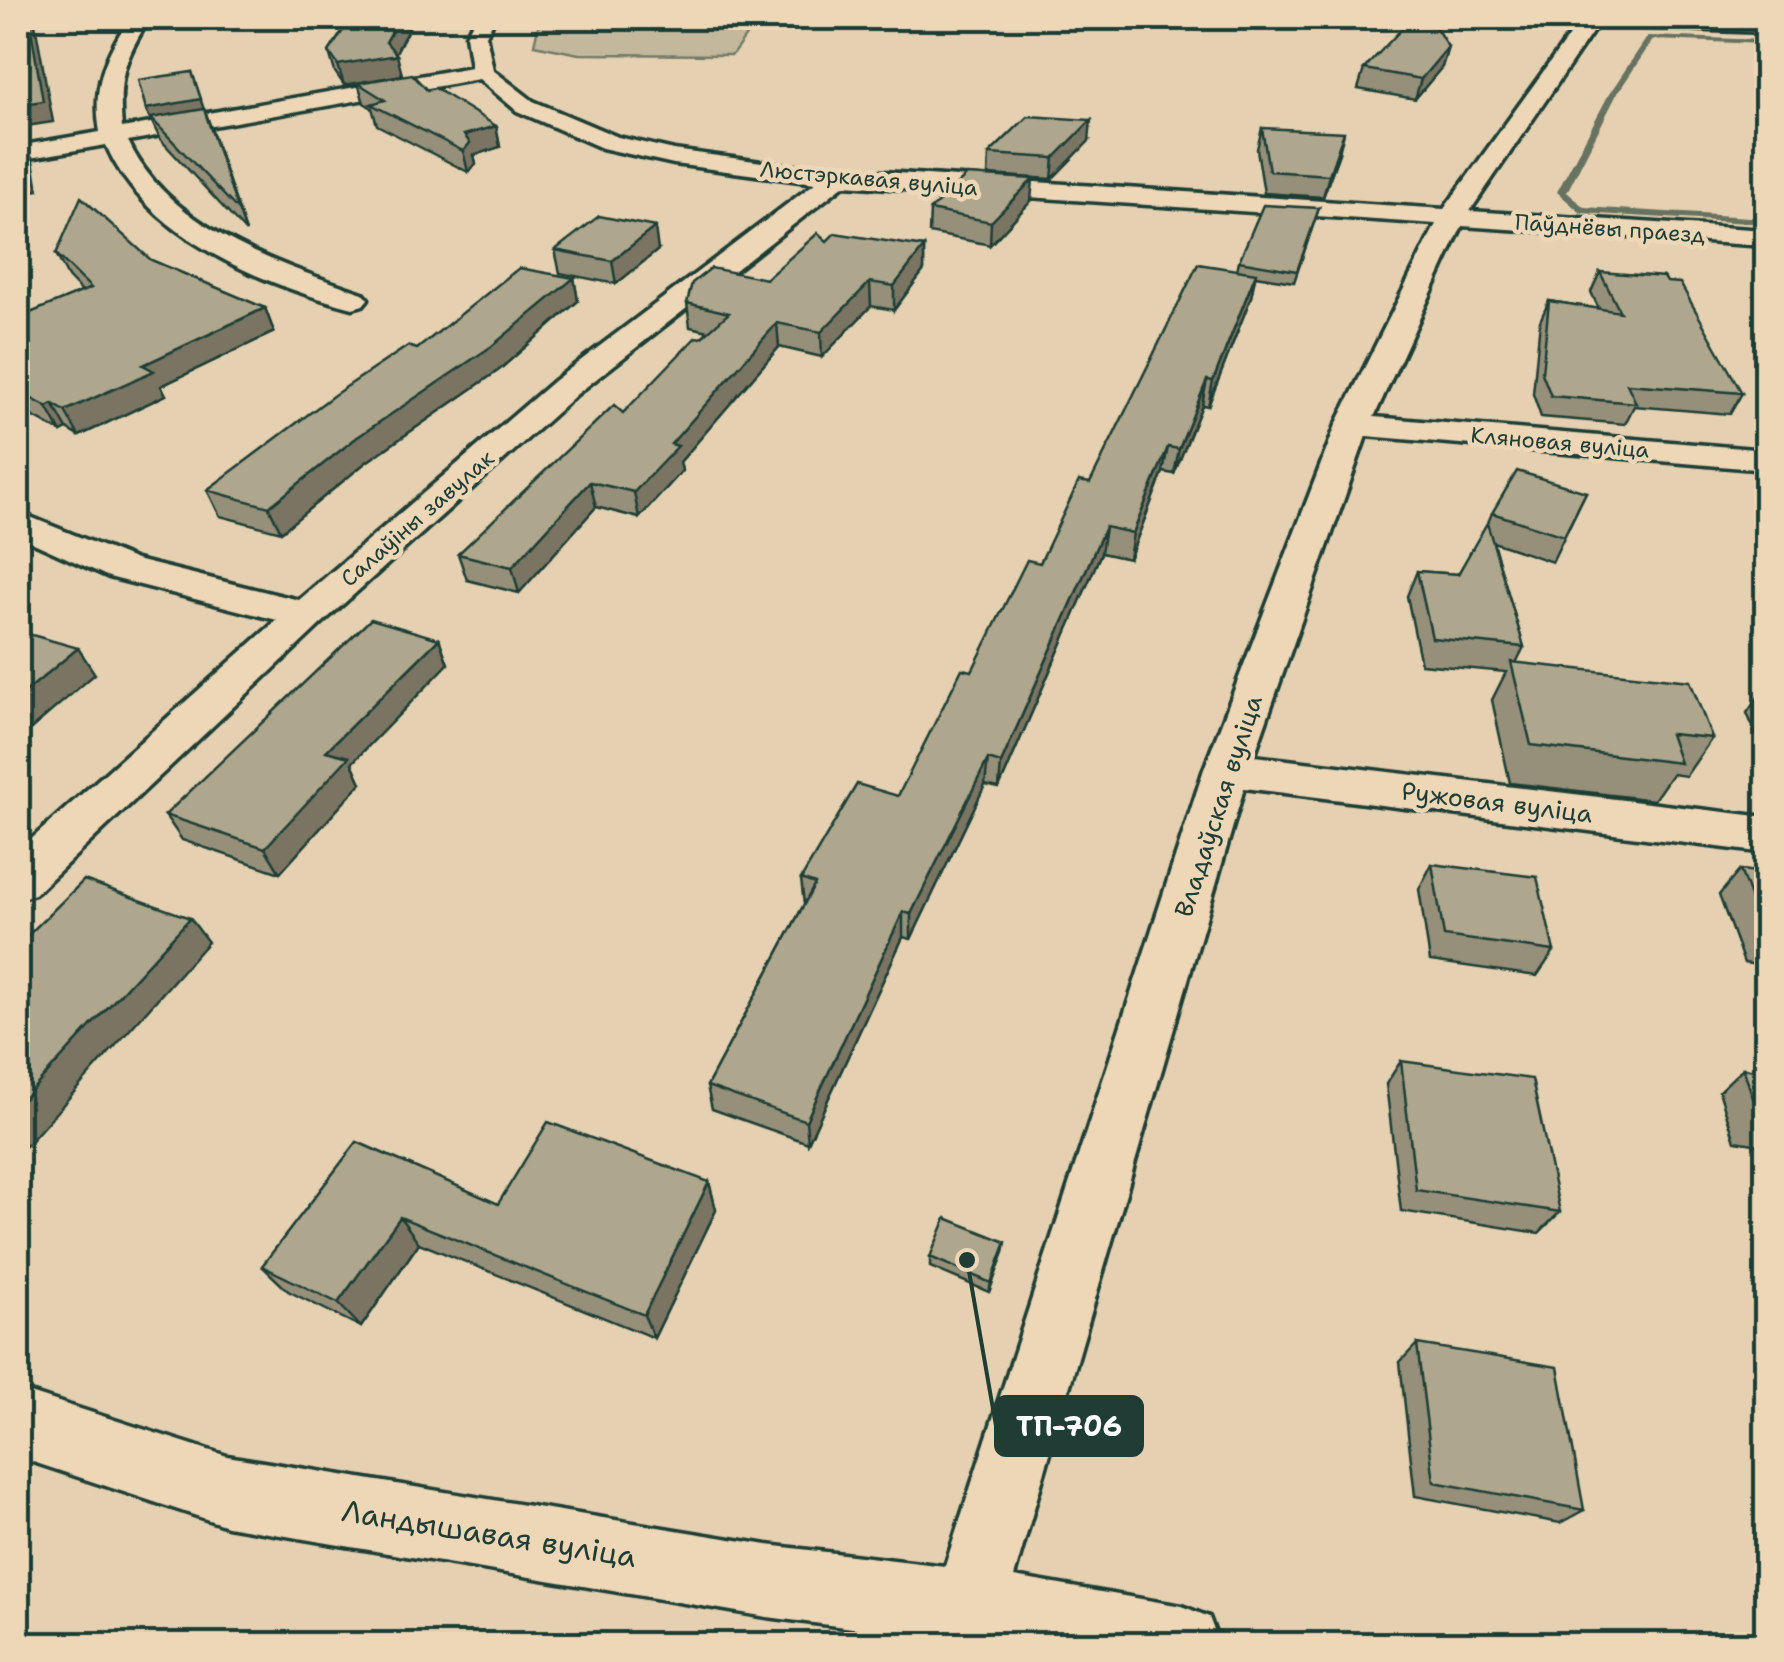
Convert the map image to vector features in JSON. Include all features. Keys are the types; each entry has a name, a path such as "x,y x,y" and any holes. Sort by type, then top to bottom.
{"street":[{"path":"140,18 117,54 108,85 112,137 118,151 157,202 184,221 279,274 353,298"},
{"path":"18,153 482,72 476,35 486,18"},
{"path":"1567,18 1766,26"},
{"name":"Владаўская вуліца","path":"963,1626 1227,769 1353,425 1460,203 1591,18"},
{"name":"Люстэркавая вуліца","path":"482,72 525,106 611,143 674,157 836,179 1454,218"},
{"name":"Салаўіны завулак","path":"18,880 307,615 566,387 836,179"},
{"name":"Паўднёвы праезд","path":"1454,218 1766,238"},
{"name":"Кляновая вуліца","path":"1353,425 1766,460"},
{"path":"18,522 123,568 307,615"},
{"name":"Ружовая вуліца","path":"1227,769 1766,835"},
{"name":"Ландышавая вуліца","path":"18,1423 228,1491 767,1580 963,1626 1182,1644"}],"shaded area":[{"path":"540,18 759,18 732,55 579,54 534,45"}],"building":[{"path":"18,18 29,18 43,101 18,105"},
{"path":"351,18 399,18 386,42 397,55 338,65 329,52"},
{"path":"1412,18 1430,18 1448,47 1421,79 1364,69"},
{"path":"192,72 201,99 146,109 138,80"},
{"path":"412,74 427,90 435,88 496,126 464,135 470,143 463,151 371,104 385,100 358,83"},
{"path":"204,109 238,210 151,118"},
{"path":"1028,116 1091,120 1054,158 989,154"},
{"path":"1262,128 1344,132 1329,175 1269,171"},
{"path":"22,140 27,169 18,170 18,141"},
{"path":"967,175 1033,179 991,222 930,210"},
{"path":"81,197 151,260 265,308 143,365 154,371 65,411 53,404 47,407 18,391 18,318 91,288 56,254"},
{"path":"1263,205 1319,208 1297,271 1239,261"},
{"path":"599,216 655,227 612,261 555,250"},
{"path":"818,233 827,241 835,233 924,247 894,286 870,282 821,332 777,323 671,444 678,446 634,492 590,482 512,567 458,554 614,405 623,413 696,337 701,338 729,313 687,303 692,283 711,268 766,279"},
{"path":"1198,264 1256,273 1213,381 1207,380 1179,449 1168,447 1133,533 1105,527 1001,763 988,759 911,914 903,912 806,1121 707,1086 815,884 801,879 857,784 898,796 962,669 972,671 1027,560 1040,563 1079,481 1090,483"},
{"path":"519,268 574,278 492,346 356,438 269,507 207,490 334,395 408,346 417,349"},
{"path":"1600,272 1664,277 1667,282 1680,283 1742,393 1627,384 1636,403 1551,396 1542,373 1549,301 1620,312"},
{"path":"1517,471 1586,492 1564,536 1492,513"},
{"path":"1487,523 1524,647 1432,638 1417,571 1458,574"},
{"path":"371,619 439,639 326,751 349,757 265,848 165,815"},
{"path":"18,631 78,648 18,698"},
{"path":"1511,662 1690,681 1712,738 1670,734 1680,763 1531,745"},
{"path":"1432,864 1537,877 1554,951 1444,936"},
{"path":"1740,870 1766,873 1766,939"},
{"path":"84,880 190,918 18,1105 18,965 22,960 18,959 18,945"},
{"path":"1401,1061 1532,1079 1560,1212 1416,1190"},
{"path":"1743,1068 1766,1072 1766,1120 1760,1119"},
{"path":"548,1122 709,1182 644,1315 400,1217 338,1303 262,1266 357,1142 498,1204"},
{"path":"946,1218 1006,1242 991,1283 930,1257"},
{"path":"1417,1344 1558,1367 1584,1510 1434,1482"}],"waterway":[{"path":"1766,42 1651,38 1613,94 1562,192 1581,210 1766,221"}],"place":[{"name":"ТП-706","path":"967,1260"}]}
